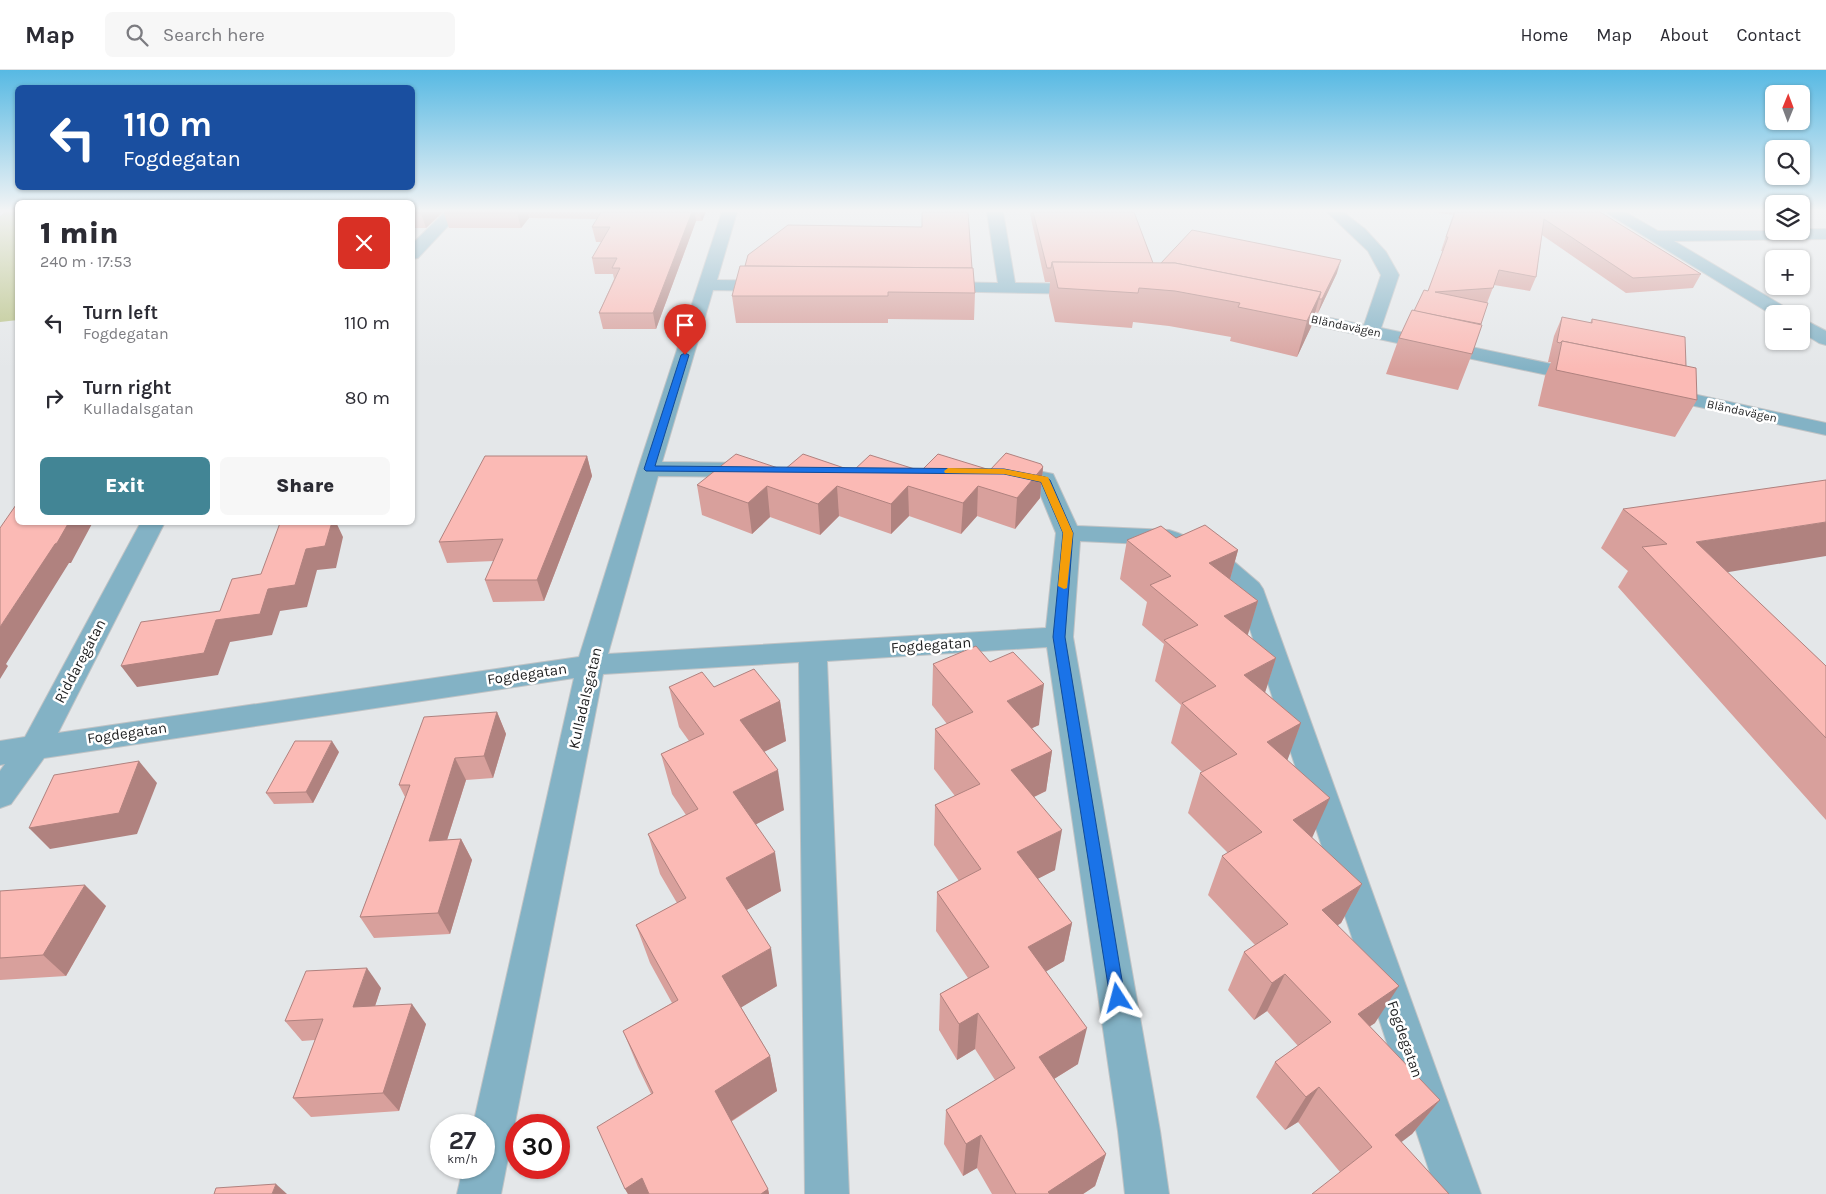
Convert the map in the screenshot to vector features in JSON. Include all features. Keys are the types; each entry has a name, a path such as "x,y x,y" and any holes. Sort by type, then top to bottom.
{"street":[{"name":"Kulladalsgatan","path":"479,1194 591,665 649,469 714,264"},
{"path":"1003,264 1007,287"},
{"path":"1371,331 1390,275 1386,264"},
{"path":"1703,264 1769,305"},
{"path":"708,285 786,286"},
{"path":"924,287 1102,289"},
{"name":"Bländavägen","path":"1255,308 1603,381"},
{"path":"1810,329 1826,339"},
{"name":"Bländavägen","path":"1642,389 1826,429"},
{"path":"649,469 777,470"},
{"path":"975,471 1004,471 1045,480 1068,533 1059,637 1139,1131 1147,1194"},
{"name":"Riddaregatan","path":"0,796 34,747 151,525"},
{"name":"Fogdegatan","path":"1068,533 1169,538 1215,559 1250,589 1458,1194"},
{"name":"Fogdegatan","path":"0,753 591,665 1059,637"},
{"path":"813,652 827,1194"}],"green space":[{"path":"0,264 15,264 15,320 0,322"}],"building":[{"path":"614,264 672,264 653,313 599,313 620,268 612,268"},
{"path":"745,264 972,264 972,268 745,266"},
{"path":"1046,264 1052,264 1051,268 1047,268"},
{"path":"1053,264 1182,264 1321,292 1307,321 1238,307 1240,303 1175,291 1139,288 1138,293 1058,288"},
{"path":"1182,264 1339,264 1322,299 1319,299 1321,292"},
{"path":"1438,264 1538,264 1536,277 1499,270 1493,288 1435,292 1488,303 1481,324 1414,311 1424,290 1428,291"},
{"path":"1613,264 1685,264 1701,274 1633,278"},
{"path":"740,266 973,268 975,293 888,292 888,296 732,296"},
{"path":"1412,310 1482,325 1472,354 1399,338"},
{"path":"1562,317 1592,323 1592,319 1685,337 1686,366 1562,341 1560,343 1557,342"},
{"path":"1562,341 1696,368 1697,400 1556,370"},
{"path":"1006,453 1041,464 1043,467 1017,498 978,486 963,503 908,486 891,504 837,486 818,504 767,486 748,503 697,485 736,454 784,470 803,454 853,471 870,455 921,471 938,454 990,470"},
{"path":"485,456 587,456 537,580 485,580 503,539 439,542"},
{"path":"1826,480 1826,522 1696,542 1826,666 1826,738 1642,547 1667,544 1623,509"},
{"path":"15,506 15,525 67,525 0,627 0,528"},
{"path":"279,525 331,525 325,546 306,549 295,585 268,589 260,614 216,620 204,653 121,666 141,622 220,611 232,579 261,574"},
{"path":"1205,525 1238,550 1209,563 1258,601 1224,616 1276,658 1244,675 1301,723 1267,742 1330,798 1293,820 1362,884 1322,910 1399,986 1358,1014 1440,1100 1395,1135 1449,1194 1312,1194 1372,1147 1319,1087 1306,1097 1275,1062 1331,1022 1285,974 1272,983 1244,952 1288,924 1222,856 1262,832 1200,773 1237,754 1182,703 1216,686 1164,640 1198,625 1150,585 1171,576 1127,540 1161,526 1176,538"},
{"path":"976,646 990,662 1013,652 1044,684 1007,701 1052,751 1011,770 1062,830 1017,852 1072,923 1028,947 1087,1028 1039,1057 1106,1154 1048,1192 1050,1194 1016,1194 981,1135 966,1144 946,1110 1015,1068 978,1013 959,1024 940,994 989,967 937,892 981,869 935,805 980,784 935,729 973,712 933,664"},
{"path":"754,669 780,701 740,720 778,770 733,792 775,852 726,878 771,948 722,976 770,1056 715,1091 768,1189 761,1194 649,1194 642,1178 625,1189 597,1127 653,1093 623,1031 678,1000 636,925 686,898 648,834 698,809 661,754 704,734 669,687 702,672 714,687"},
{"path":"497,712 484,756 455,758 429,841 461,839 438,913 360,917 410,785 399,785 424,717"},
{"path":"295,741 332,741 306,792 266,793"},
{"path":"139,761 119,813 29,828 54,775"},
{"path":"85,885 43,955 0,958 0,891"},
{"path":"367,968 353,1007 412,1004 383,1093 293,1098 323,1019 285,1021 306,971"},
{"path":"276,1184 272,1194 214,1194 216,1188"}],"slow traffic":[{"path":"948,471 1004,471 1045,480 1068,533 1064,586"}],"route":[{"path":"685,355 649,469 1004,471 1045,480 1068,533 1059,637 1118,998"}]}
